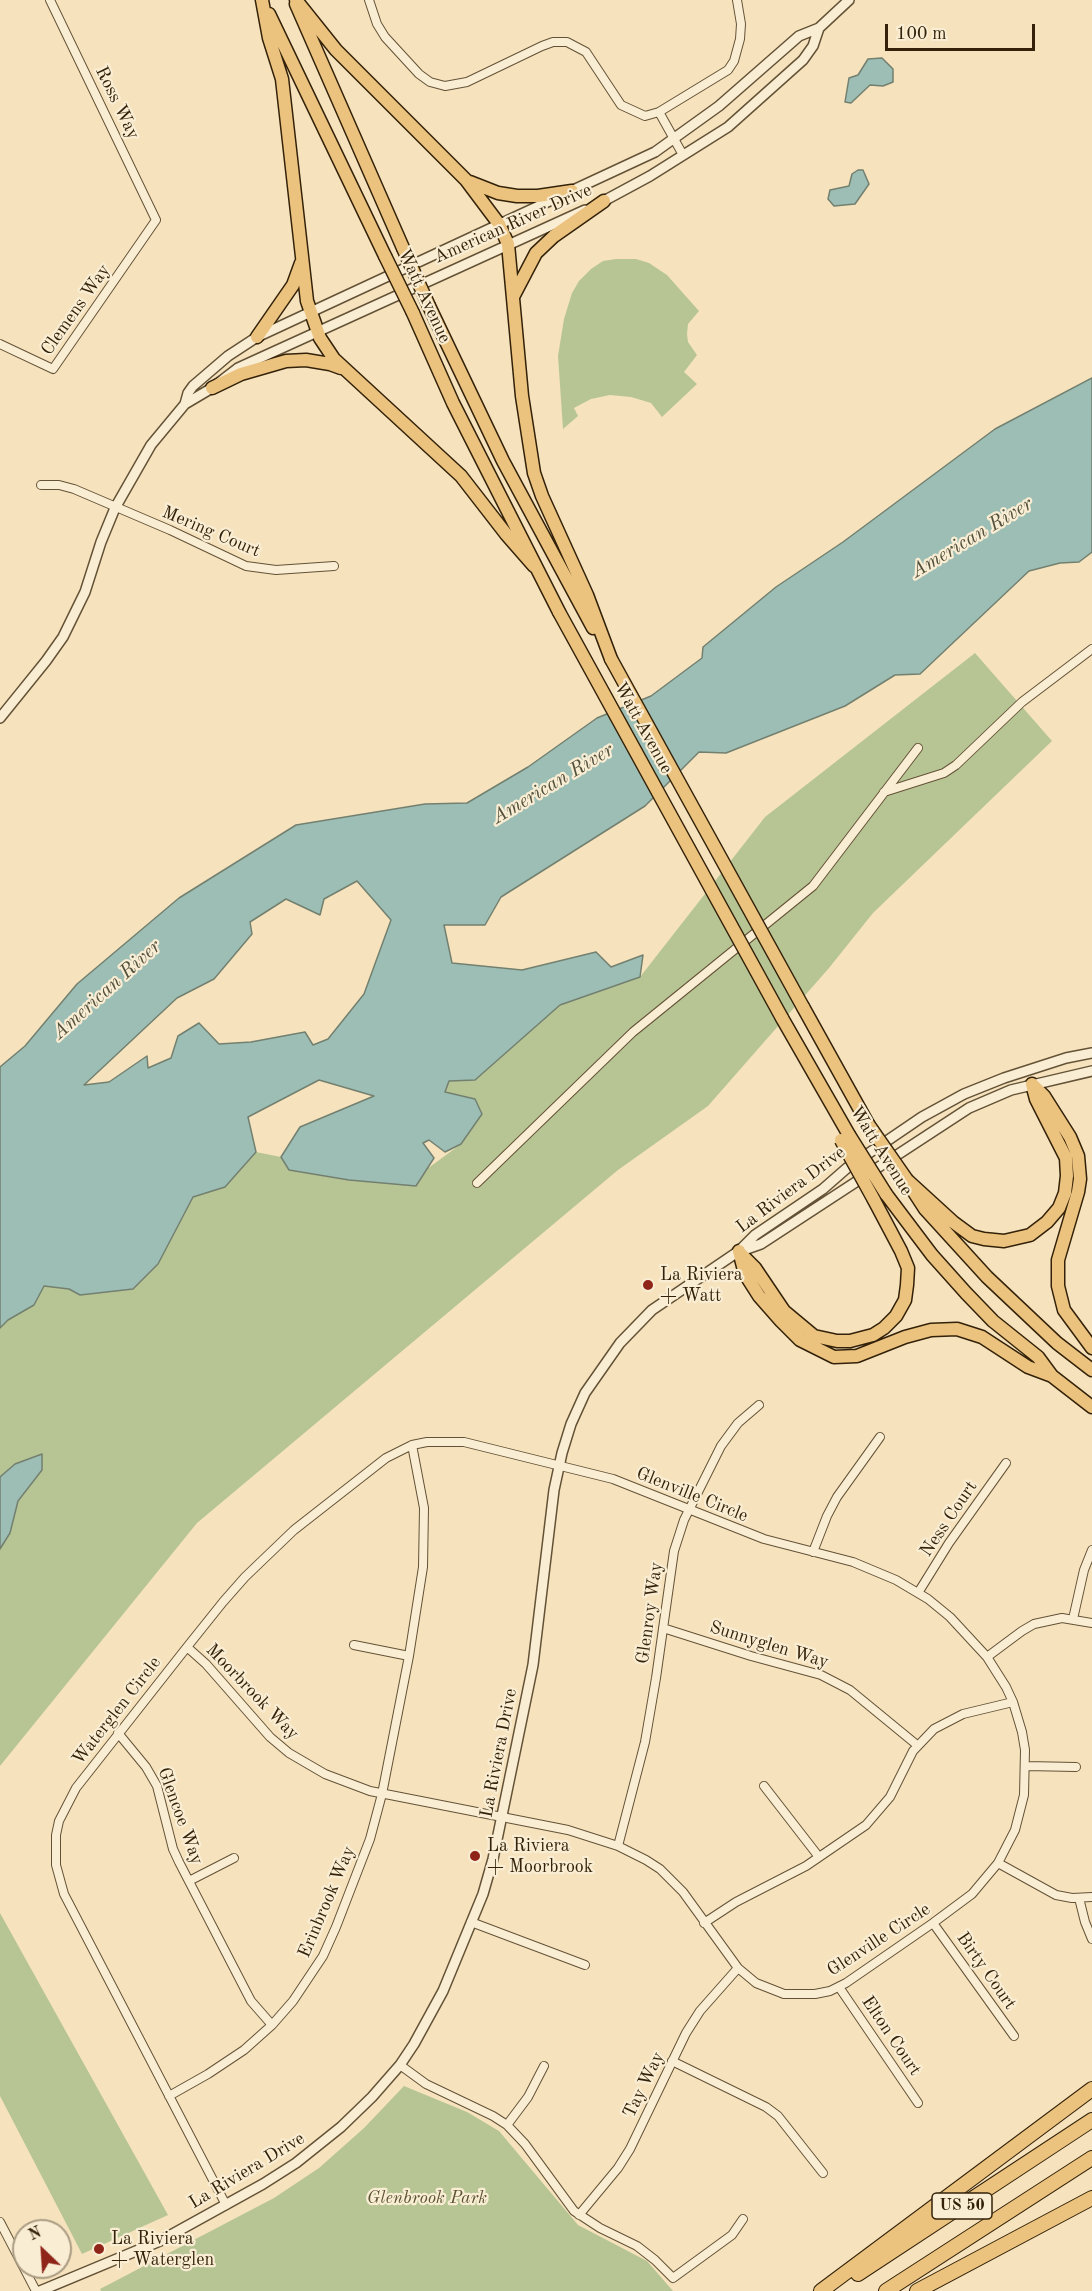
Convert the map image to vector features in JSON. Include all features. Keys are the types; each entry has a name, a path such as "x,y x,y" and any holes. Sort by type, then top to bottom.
{"highway":[{"path":"821,2291 1092,2089"},
{"name":"US 50","path":"832,2291 1092,2120"},
{"name":"US 50","path":"886,2291 1092,2158"},
{"path":"917,2291 1092,2198"}],"main road":[{"name":"Watt Avenue","path":"262,0 413,313 453,403 534,566 807,1063 845,1138 880,1197 962,1289 993,1321 1038,1357 1052,1376 1092,1407"},
{"path":"262,0 269,38 282,79 307,301 326,349 345,370 461,476 534,566"},
{"name":"Watt Avenue","path":"295,0 429,306 503,461 582,598 611,659 868,1124 925,1209 987,1277 1058,1343 1092,1370"},
{"path":"295,0 336,50 466,180 499,224 508,244 522,396 534,473 582,598"},
{"path":"466,180 498,193 517,196 538,196 572,191"},
{"path":"513,296 536,253 554,236 604,201"},
{"path":"257,337 292,285 302,259"},
{"path":"212,388 242,374 286,361 308,360 330,364 345,370"},
{"path":"907,1180 972,1236 1004,1241 1030,1234 1047,1222 1059,1208 1065,1193 1066,1158 1036,1100 1032,1084"},
{"path":"1032,1084 1044,1096 1070,1137 1078,1156 1079,1186 1058,1260 1058,1286 1064,1310 1092,1348"},
{"path":"739,1251 755,1268 784,1311 814,1336 850,1341 873,1335 896,1316 905,1300 908,1268 880,1197"},
{"path":"739,1251 745,1274 759,1296 781,1321 800,1340 834,1357 857,1356 905,1337 931,1330 957,1329 982,1336 1028,1367 1052,1376"}],"street":[{"name":"Ross Way","path":"50,0 156,220"},
{"path":"369,0 377,24 385,38 419,74 430,82 445,86 467,82 542,46 553,42 567,42 586,52 621,105 645,116 659,112 725,72 731,66 740,39 741,24 737,0"},
{"name":"American River Drive","path":"185,404 193,386 228,356 257,337 646,157 719,106 799,36 819,28 849,0"},
{"name":"American River Drive","path":"0,718 46,662 63,637 85,592 115,508 151,446 185,404 212,388 238,368 604,201 683,155 728,127 765,96 803,60 813,46 819,28"},
{"path":"659,112 683,155"},
{"name":"Clemens Way","path":"0,344 53,369 156,220"},
{"name":"Mering Court","path":"41,485 67,487 170,530 246,566 276,570 334,566"},
{"path":"883,793 944,773 956,765 1022,702 1092,649"},
{"path":"477,1183 633,1032 813,886 918,748"},
{"name":"La Riviera Drive","path":"38,2291 134,2253 269,2181 320,2146 372,2097 400,2065 430,2018 471,1922 494,1859 533,1665 558,1465 578,1407 601,1367 620,1343 652,1310 739,1251 755,1234 823,1189 847,1167 922,1117 964,1094 1004,1078 1066,1058 1092,1053"},
{"name":"La Riviera Drive","path":"739,1251 761,1244 969,1108 1032,1084 1092,1071"},
{"name":"Glenroy Way","path":"618,1846 645,1742 674,1551 690,1509 729,1433 738,1422 759,1405"},
{"path":"813,1552 837,1497 880,1437"},
{"name":"Waterglen Circle","path":"226,2205 64,1894 56,1865 56,1836 64,1807 75,1788 118,1733 245,1577 286,1538 386,1458 412,1445 442,1440 457,1441 558,1465"},
{"name":"Erinbrook Way","path":"169,2096 226,2063 272,2025 293,2001 323,1956 370,1839 382,1794 418,1608 425,1531 423,1493 412,1445"},
{"name":"Ness Court","path":"918,1593 949,1543 1006,1463"},
{"name":"Glenville Circle","path":"503,1817 568,1830 618,1846 646,1860 660,1869 683,1892 738,1968 763,1987 784,1994 815,1994 839,1987 933,1923 972,1893 998,1863 1015,1830 1024,1795 1026,1766 1022,1732 1013,1702 987,1657 950,1617 918,1593 870,1568 764,1539 613,1479 558,1465"},
{"path":"1074,1619 1082,1580 1092,1550"},
{"path":"987,1657 1034,1624 1048,1620 1074,1619 1092,1623"},
{"name":"Sunnyglen Way","path":"663,1628 836,1681 917,1745"},
{"path":"354,1645 409,1656"},
{"name":"Moorbrook Way","path":"187,1647 226,1686 253,1720 289,1753 332,1778 382,1794 503,1817"},
{"path":"704,1923 736,1902 819,1857 859,1830 879,1812 890,1797 917,1745 934,1729 956,1717 1013,1702"},
{"name":"Glencoe Way","path":"118,1733 138,1755 157,1786 173,1849 251,2001 272,2025"},
{"path":"1026,1766 1076,1767"},
{"path":"764,1786 819,1857"},
{"name":"Glencoe Way","path":"189,1881 234,1858"},
{"path":"998,1863 1056,1895 1092,1897"},
{"path":"1079,1898 1092,1939"},
{"path":"471,1922 585,1965"},
{"name":"Birty Court","path":"933,1923 1014,2036"},
{"name":"Tay Way","path":"579,2215 630,2149 672,2061 700,2011 738,1968"},
{"name":"Elton Court","path":"839,1987 918,2103"},
{"path":"672,2061 766,2107 778,2116 823,2173"},
{"path":"400,2065 426,2084 493,2116 507,2126 519,2136 565,2201 579,2215 637,2246 656,2260 673,2278 732,2235 743,2219"},
{"path":"507,2126 528,2097 544,2066"},
{"path":"0,2222 38,2291"}],"green space":[{"path":"636,259 649,263 667,275 699,311 688,324 687,334 688,342 697,355 684,372 697,384 662,417 651,403 631,397 610,395 591,399 574,408 578,416 563,429 558,356 564,319 572,293 579,281 591,269 603,261"},
{"path":"975,653 1052,741 873,913 829,968 708,1106 618,1170 197,1523 0,1766 0,1549 10,1533 18,1501 42,1470 15,1464 0,1477 0,1328 8,1320 34,1305 44,1286 69,1289 80,1295 158,1264 193,1197 225,1187 256,1152 281,1157 289,1170 349,1180 416,1186 427,1169 461,1144 475,1099 444,1092 449,1081 475,1080 560,1005 640,977 765,817"},
{"path":"0,1913 168,2215 82,2254 72,2235 72,2219 64,2219 0,2096"},
{"name":"Glenbrook Park","path":"404,2086 467,2112 499,2131 578,2225 647,2261 673,2291 101,2291 100,2289 274,2198 319,2168 364,2128"}],"water":[{"path":"882,58 893,69 893,82 883,86 870,85 851,103 845,102 849,78 858,75 868,59"},
{"path":"863,170 869,184 855,204 834,206 828,199 830,190 849,186 852,174"},
{"name":"American River","path":"1092,378 1092,552 1079,562 1060,563 1029,571 920,674 895,675 845,706 726,753 699,752 645,806 501,897 485,925 444,925 452,963 522,970 596,952 611,967 643,955 640,977 560,1005 475,1080 449,1081 445,1092 475,1099 482,1114 461,1144 445,1152 429,1140 423,1143 434,1158 416,1186 349,1180 289,1170 281,1157 300,1127 374,1096 319,1080 248,1117 256,1152 225,1187 193,1197 158,1264 133,1289 80,1295 69,1289 44,1286 34,1305 8,1320 0,1328 0,1067 25,1046 77,984 179,898 296,825 425,804 467,803 528,767 597,718 651,696 702,658 703,647 776,587 843,542 995,429","holes":["357,881 391,920 364,994 328,1039 313,1045 305,1032 251,1042 219,1044 199,1023 178,1036 171,1058 148,1068 147,1056 109,1082 84,1085 177,998 214,979 252,934 250,922 286,899 320,915 324,899"]},
{"path":"42,1454 42,1470 18,1501 10,1533 0,1549 0,1477 15,1464"}],"place":[{"name":"La Riviera + Watt","path":"648,1285"},
{"name":"La Riviera + Moorbrook","path":"475,1856"},
{"name":"La Riviera + Waterglen","path":"99,2249"}]}
